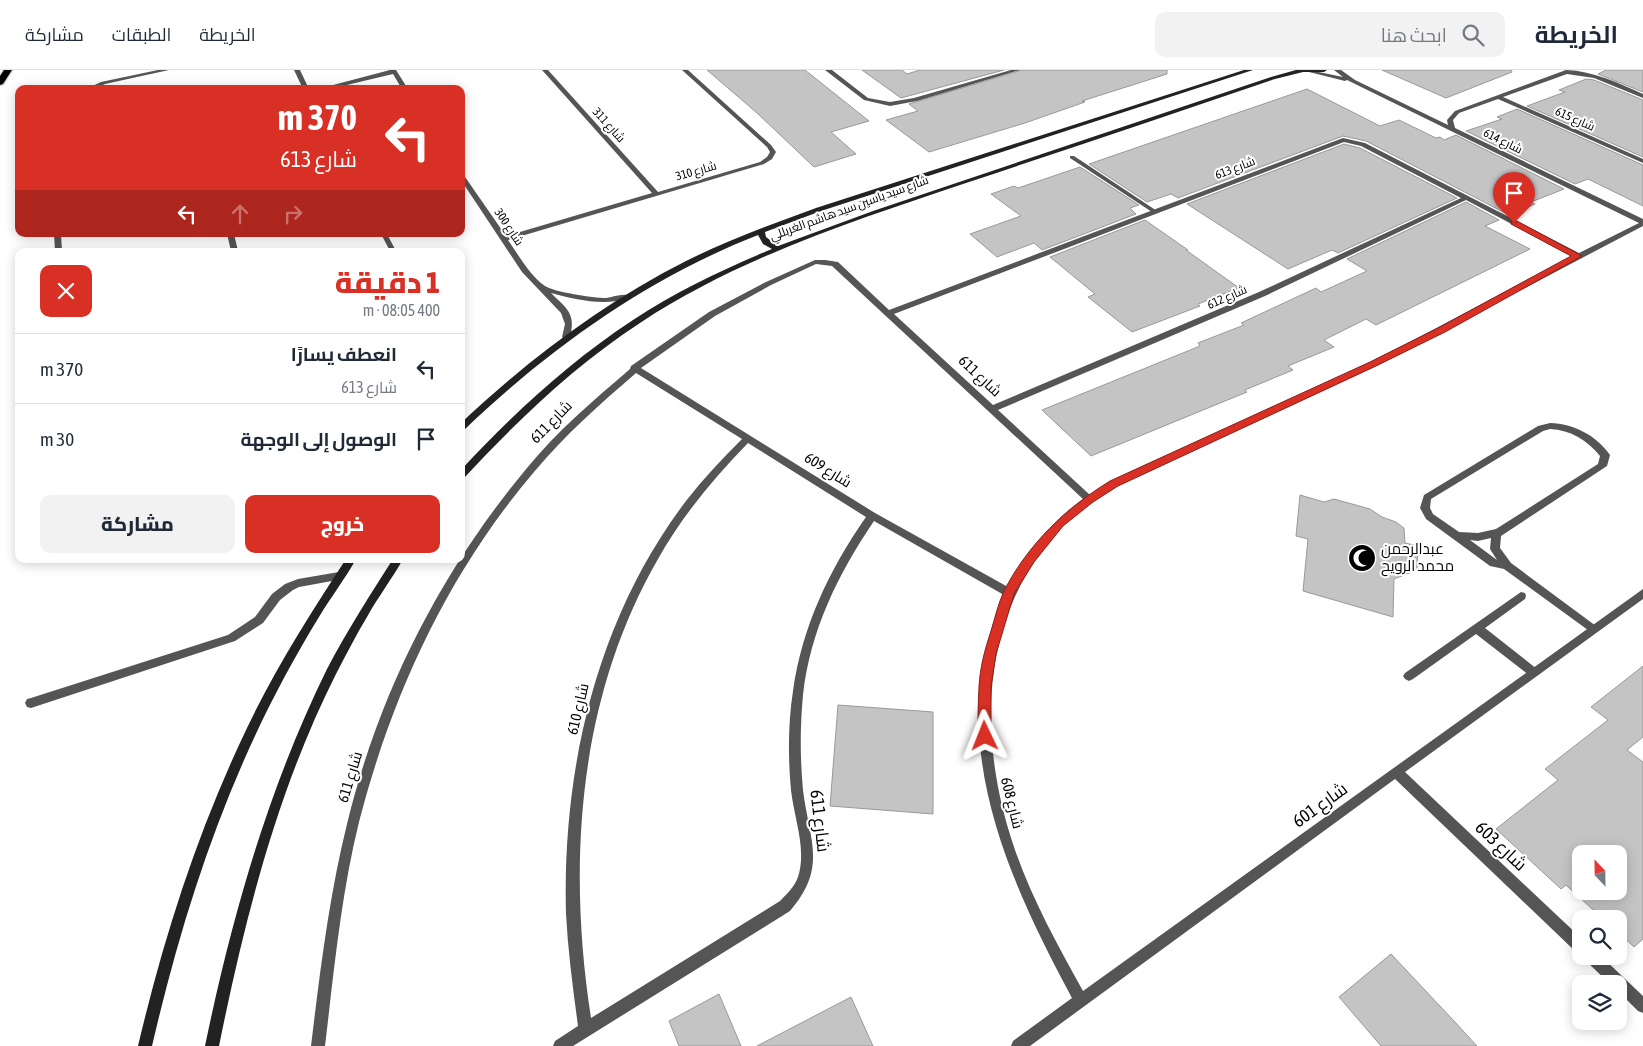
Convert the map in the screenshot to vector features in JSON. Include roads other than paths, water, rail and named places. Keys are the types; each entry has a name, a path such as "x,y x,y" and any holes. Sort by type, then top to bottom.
{"highway":[{"path":"0,82 8,70"}],"street":[{"path":"102,85 166,70"},
{"path":"297,70 304,85"},
{"name":"شارع 311","path":"545,70 656,194"},
{"name":"شارع 310","path":"504,239 762,164 772,155 769,146 685,70"},
{"path":"828,70 866,98 890,104 915,100 1017,70"},
{"name":"شارع سيد ياسين سيد هاشم الغربللي","path":"465,424 504,388 566,337 628,297 689,263 760,231 879,190 1250,70"},
{"path":"1302,70 1324,70"},
{"name":"شارع سيد ياسين سيد هاشم الغربللي","path":"465,472 534,401 612,338 696,286 777,248 907,201 1264,81 1302,70"},
{"name":"شارع 614","path":"1337,70 1353,81 1643,222"},
{"path":"337,85 394,71 403,85"},
{"name":"شارع 614","path":"1312,71 1353,81"},
{"path":"1452,129 1449,122 1454,114 1570,72 1591,75 1643,96"},
{"name":"شارع 615","path":"1498,97 1643,161"},
{"name":"شارع 613","path":"890,313 1343,140 1363,144 1578,256"},
{"path":"1072,157 1154,211"},
{"name":"شارع 300","path":"465,181 525,270 565,312 569,324 566,337"},
{"name":"شارع 612","path":"992,409 1262,294 1466,198"},
{"name":"شارع 608","path":"1080,1001 1036,916 1017,870 992,789 985,736 985,686 990,654 1009,593 1030,559 1044,540 1089,499 1134,474 1314,392 1442,330 1643,222"},
{"path":"760,231 762,239 777,248"},
{"name":"شارع 611","path":"465,559 501,506 549,448 576,419 634,368 724,307 780,278 819,262 830,262 839,266 1089,499"},
{"path":"542,288 583,300 628,297"},
{"name":"شارع 609","path":"634,368 872,516 1009,593"},
{"path":"1458,536 1478,537 1499,532 1602,466 1605,455 1597,444 1586,436 1568,428 1557,426 1541,428 1427,498 1425,508 1429,516 1494,563 1507,566"},
{"name":"شارع 610","path":"586,1030 577,970 573,913 573,860 582,763 590,719 601,678 629,604 664,540 704,485 748,438"},
{"name":"شارع 611","path":"560,1046 785,906 803,883 808,857 799,802 795,744 798,692 804,660 822,604 836,572 872,516"},
{"path":"1499,532 1496,534 1495,549 1507,566 1592,629"},
{"path":"145,1046 183,905 222,796 269,693 294,647 348,563"},
{"path":"212,1046 225,976 242,910 281,792 334,668 359,622 396,563"},
{"name":"شارع 611","path":"318,1046 340,886 354,820 371,760 391,704 410,660 451,580 462,563"},
{"path":"31,703 231,638 251,627 259,620 276,597 289,587 298,583 340,576"},
{"name":"شارع 601","path":"1018,1046 1643,593"},
{"path":"1409,676 1521,596"},
{"path":"1477,628 1533,672"},
{"name":"شارع 603","path":"1396,772 1572,938"},
{"path":"1600,965 1643,1006"}],"place":[{"name":"عبدالرحمن محمد الرويح","path":"1362,558"}]}
